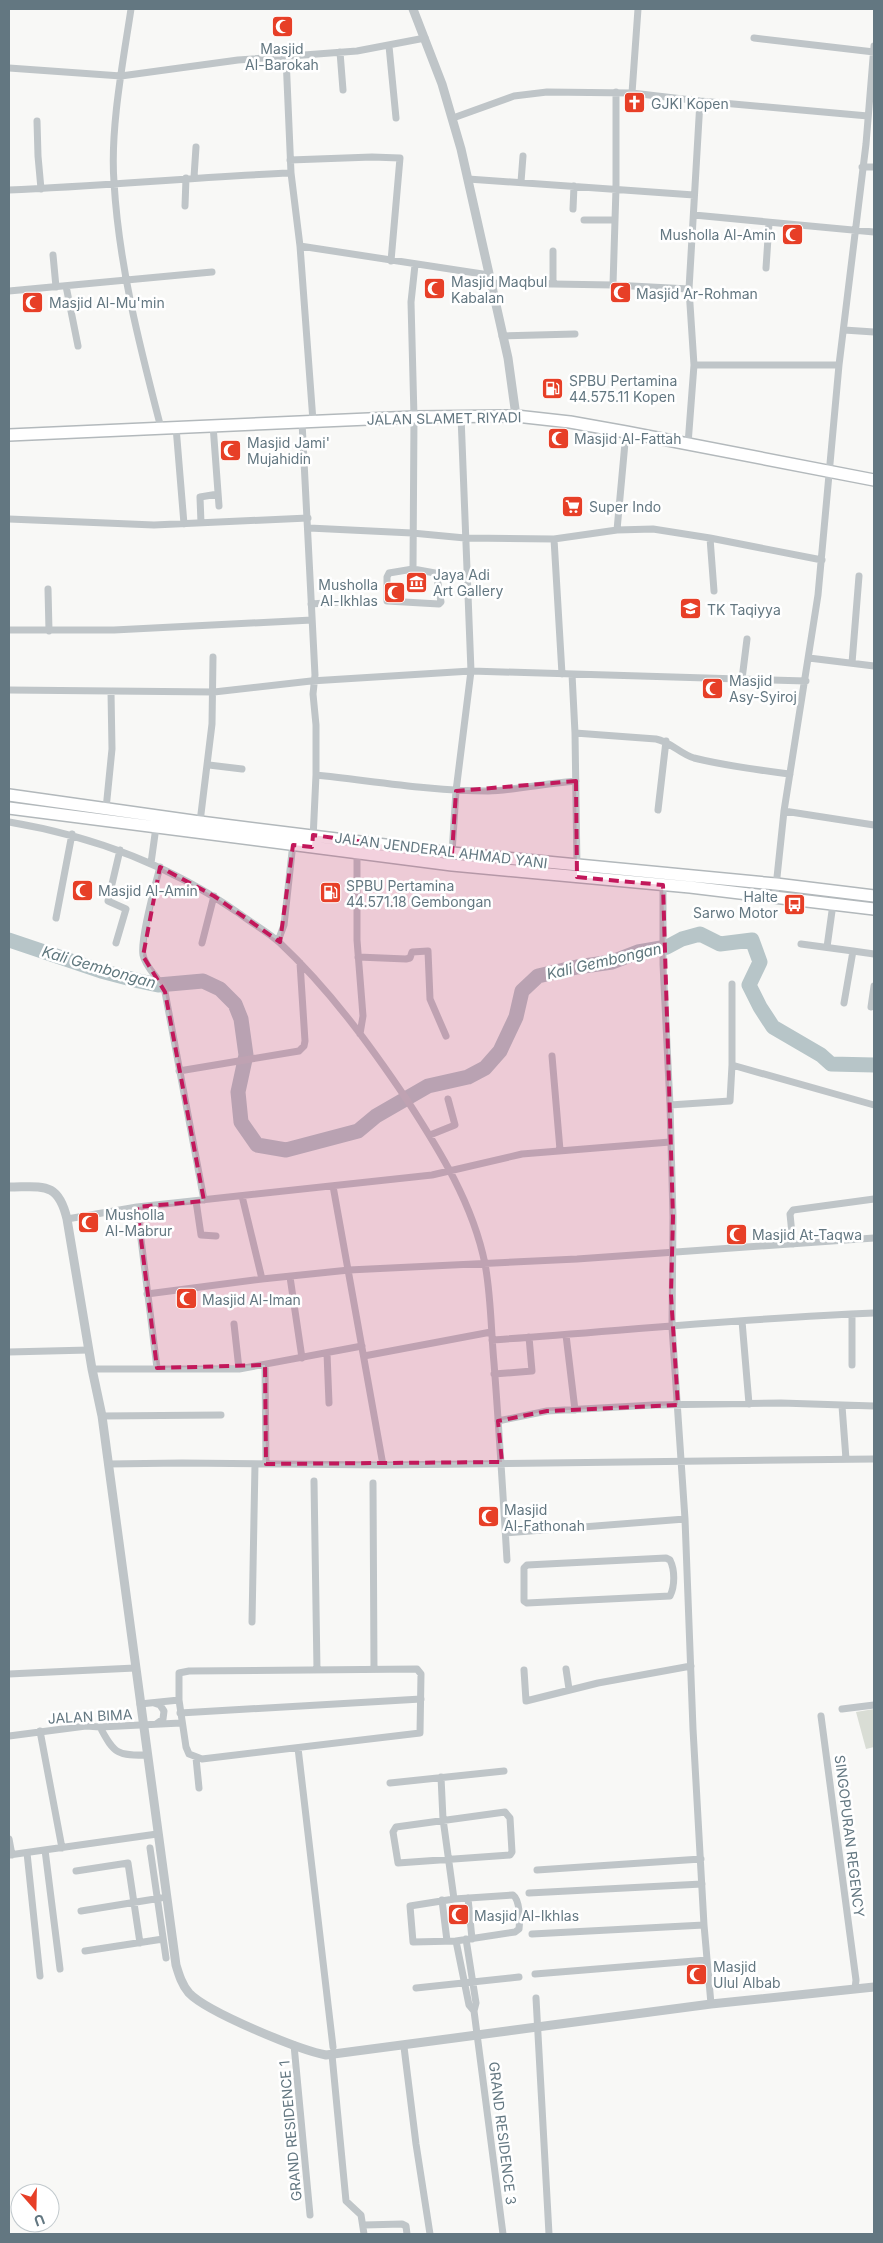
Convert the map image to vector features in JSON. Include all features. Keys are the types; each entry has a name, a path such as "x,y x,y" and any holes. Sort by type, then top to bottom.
{"main road":[{"name":"JALAN SLAMET RIYADI","path":"9,435 414,417 516,416 570,422 626,432 874,480"},
{"name":"JALAN JENDERAL AHMAD YANI","path":"9,795 200,822 294,839"},
{"name":"JALAN JENDERAL AHMAD YANI","path":"9,808 156,827 776,884 874,896"},
{"name":"JALAN JENDERAL AHMAD YANI","path":"312,841 356,853 775,896 874,909"}],"street":[{"path":"131,9 121,76 114,182 125,279 137,337 161,428"},
{"path":"414,9 453,118 490,279 516,416"},
{"path":"632,93 638,9"},
{"path":"9,68 121,76 238,60 389,46 425,38"},
{"path":"754,38 874,52"},
{"path":"389,46 396,118"},
{"path":"775,896 784,811 806,681 822,560 828,472 839,365 873,87 874,46"},
{"path":"340,52 343,90"},
{"path":"286,57 290,160 300,246 308,422 308,518 315,680 313,694 316,725 316,775 312,841"},
{"path":"453,118 504,99 524,94 616,92 868,116"},
{"path":"613,285 616,220 616,92"},
{"path":"688,444 694,364 689,289 700,101"},
{"path":"37,121 41,188"},
{"path":"185,206 196,147"},
{"path":"521,182 523,156"},
{"path":"290,160 372,157 400,158 391,260"},
{"path":"862,167 874,167"},
{"path":"9,190 65,189 114,182 291,173"},
{"path":"468,179 694,195"},
{"path":"574,186 574,210"},
{"path":"694,215 874,232"},
{"path":"584,220 616,220"},
{"path":"766,268 769,223"},
{"path":"300,246 391,260 490,279 553,284 689,289"},
{"path":"553,251 553,284"},
{"path":"52,254 56,287"},
{"path":"412,569 414,417 411,302 416,265"},
{"path":"9,291 212,272"},
{"path":"66,286 78,346"},
{"path":"844,330 874,332"},
{"path":"502,336 575,334"},
{"path":"694,364 839,365"},
{"path":"452,853 456,791 471,672 461,416"},
{"path":"213,425 219,506"},
{"path":"176,427 184,524"},
{"path":"617,530 626,432"},
{"path":"202,523 200,497 218,494"},
{"path":"9,519 154,525 308,518"},
{"path":"309,528 412,533 465,538 554,539 617,530 669,530 822,560"},
{"path":"710,538 714,591"},
{"path":"554,539 562,674"},
{"path":"412,569 435,573 442,602 439,604 387,601 387,577 389,573 412,569"},
{"path":"852,663 859,576"},
{"path":"48,589 49,631"},
{"path":"311,604 354,601"},
{"path":"9,630 114,630 312,620"},
{"path":"742,679 747,639"},
{"path":"200,822 209,765 214,692 213,657"},
{"path":"809,658 874,666"},
{"path":"9,690 214,692 315,680 471,672 806,681"},
{"path":"572,674 576,733 577,877"},
{"path":"106,809 112,749 110,692"},
{"path":"576,733 666,741 684,754 694,758 724,765 790,774"},
{"path":"658,810 666,741"},
{"path":"209,765 242,769"},
{"path":"316,775 456,791 497,790 576,781"},
{"path":"784,811 874,825"},
{"path":"9,822 72,834 120,850 160,867 214,896 278,941 300,963 360,1034 405,1097 452,1171 475,1230 485,1264 502,1462 507,1560"},
{"path":"151,863 156,827"},
{"path":"56,918 72,834"},
{"path":"278,941 284,925 294,839"},
{"path":"116,943 126,909 108,900 120,850"},
{"path":"356,853 358,957 364,1016 360,1034"},
{"path":"160,867 143,947 146,963 161,981 165,992 200,1201 201,1236 216,1236"},
{"path":"663,885 662,943 670,1105 673,1252 672,1328 682,1461 704,1925 711,2004"},
{"path":"202,943 214,896"},
{"path":"827,947 833,904"},
{"path":"800,944 874,954"},
{"path":"358,957 406,959 410,958 411,952 428,951 430,998 446,1036"},
{"path":"844,1003 853,951"},
{"path":"179,1071 245,1059 299,1052 305,1041 300,963"},
{"path":"670,1105 730,1101 732,984"},
{"path":"871,1006 874,986"},
{"path":"552,1056 560,1150"},
{"path":"732,1065 874,1105"},
{"path":"430,1135 454,1125 448,1099"},
{"path":"67,1219 137,1206 405,1179 452,1171 513,1156 560,1150 670,1142"},
{"path":"9,1187 45,1186 60,1197 67,1219 102,1416 148,1755 157,1834 163,1940 166,1958"},
{"path":"333,1186 383,1465"},
{"path":"242,1196 262,1279"},
{"path":"793,1244 790,1214 793,1210 874,1199"},
{"path":"137,1206 157,1368"},
{"path":"147,1294 349,1270 485,1264 874,1238"},
{"path":"290,1277 302,1358"},
{"path":"364,1356 491,1336 529,1338 742,1321 874,1313"},
{"path":"852,1314 852,1365"},
{"path":"742,1321 749,1404"},
{"path":"234,1324 239,1368"},
{"path":"566,1335 575,1410"},
{"path":"494,1374 532,1372 529,1338"},
{"path":"92,1368 239,1368 265,1366 362,1346"},
{"path":"9,1352 89,1350"},
{"path":"327,1353 329,1403"},
{"path":"265,1366 266,1464"},
{"path":"498,1421 547,1411 678,1405 874,1406"},
{"path":"842,1406 846,1459"},
{"path":"102,1416 221,1415"},
{"path":"108,1464 383,1465 502,1462 874,1459"},
{"path":"252,1622 255,1464"},
{"path":"314,1481 317,1670"},
{"path":"373,1483 374,1669"},
{"path":"506,1533 685,1519"},
{"path":"666,1558 672,1564 673,1580 670,1596 664,1598 526,1603 524,1601 524,1568 526,1565 666,1558"},
{"path":"673,1580 687,1580"},
{"path":"524,1670 526,1700 569,1689 691,1666"},
{"path":"9,1674 135,1668"},
{"path":"374,1669 420,1671 420,1733 202,1759 190,1754 186,1747 181,1723 179,1700 180,1673 189,1671 317,1670 374,1669"},
{"path":"566,1669 569,1689"},
{"path":"180,1714 421,1698"},
{"path":"140,1704 179,1700"},
{"path":"153,1703 160,1705 164,1715 161,1722 154,1724"},
{"path":"842,1709 874,1705"},
{"name":"SINGOPURAN REGENCY","path":"821,1716 856,1980 855,1990"},
{"name":"JALAN BIMA","path":"9,1736 86,1726 181,1723"},
{"path":"100,1727 118,1752 125,1756 148,1755"},
{"path":"40,1731 62,1848"},
{"path":"298,1748 332,2051 346,2201 361,2215 364,2234"},
{"path":"196,1758 199,1788"},
{"path":"390,1783 504,1771"},
{"path":"441,1777 454,1899"},
{"path":"505,1812 510,1818 512,1852 510,1855 449,1861 400,1864 397,1861 393,1829 400,1825 444,1819 505,1812"},
{"path":"9,1839 10,1855 157,1834"},
{"path":"150,1848 176,1965 182,1984 189,1993 208,2008 308,2051 404,2046 711,2004 874,1987"},
{"path":"45,1850 60,1969"},
{"path":"26,1853 40,1976"},
{"path":"537,1870 701,1859"},
{"path":"76,1871 128,1863 140,1943"},
{"path":"529,1893 702,1884"},
{"path":"516,1896 519,1929 515,1932 456,1941 412,1942 410,1906 442,1900 468,1898 516,1896"},
{"path":"81,1911 162,1898"},
{"path":"468,1898 472,1982 476,2003 474,2011"},
{"path":"442,1900 447,1941"},
{"path":"532,1934 704,1925"},
{"path":"85,1952 163,1940"},
{"path":"456,1941 469,2005 474,2011"},
{"path":"535,1974 707,1960"},
{"path":"416,1988 519,1977"},
{"path":"536,1998 549,2234"},
{"name":"GRAND RESIDENCE 3","path":"474,2011 504,2234"},
{"name":"GRAND RESIDENCE 1","path":"294,2045 310,2215"},
{"path":"404,2046 416,2144 430,2234"},
{"path":"364,2225 402,2224 406,2226 407,2234"}],"highlighted area":[{"path":"576,781 577,877 663,885 673,1217 671,1295 678,1405 547,1411 498,1421 502,1462 266,1464 265,1365 157,1368 137,1207 204,1201 165,992 143,956 160,867 214,896 280,942 293,845 312,847 313,835 452,854 456,791"}],"shaded area":[{"path":"874,1709 874,1747 866,1749 856,1712"}],"waterway":[{"name":"Kali Gembongan","path":"9,940 101,971 139,981 158,985 203,981 220,989 235,1004 241,1019 246,1055 238,1092 241,1122 257,1145 286,1150 358,1131 376,1116 428,1086 468,1077 485,1068 500,1051 516,1017 522,991 538,976 577,967 612,962 638,952 667,947 682,939 700,934 720,944 752,940 760,962 749,985 773,1027 821,1055 831,1064 874,1065"}],"place":[{"name":"Masjid Al-Barokah","path":"282,26"},
{"name":"GJKI Kopen","path":"635,103"},
{"name":"Musholla Al-Amin","path":"792,234"},
{"name":"Masjid Maqbul Kabalan","path":"435,289"},
{"name":"Masjid Ar-Rohman","path":"620,293"},
{"name":"Masjid Al-Mu'min","path":"33,302"},
{"name":"SPBU Pertamina 44.575.11 Kopen","path":"553,388"},
{"name":"Masjid Al-Fattah","path":"558,438"},
{"name":"Masjid Jami' Mujahidin","path":"231,450"},
{"name":"Super Indo","path":"573,506"},
{"name":"Jaya Adi Art Gallery","path":"417,582"},
{"name":"Musholla Al-Ikhlas","path":"394,592"},
{"name":"TK Taqiyya","path":"691,609"},
{"name":"Masjid Asy-Syiroj","path":"713,688"},
{"name":"Masjid Al-Amin","path":"82,890"},
{"name":"SPBU Pertamina 44.571.18 Gembongan","path":"330,893"},
{"name":"Halte Sarwo Motor","path":"794,904"},
{"name":"Musholla Al-Mabrur","path":"89,1222"},
{"name":"Masjid At-Taqwa","path":"736,1234"},
{"name":"Masjid Al-Iman","path":"186,1299"},
{"name":"Masjid Al-Fathonah","path":"488,1517"},
{"name":"Masjid Al-Ikhlas","path":"458,1915"},
{"name":"Masjid Ulul Albab","path":"697,1974"}]}
